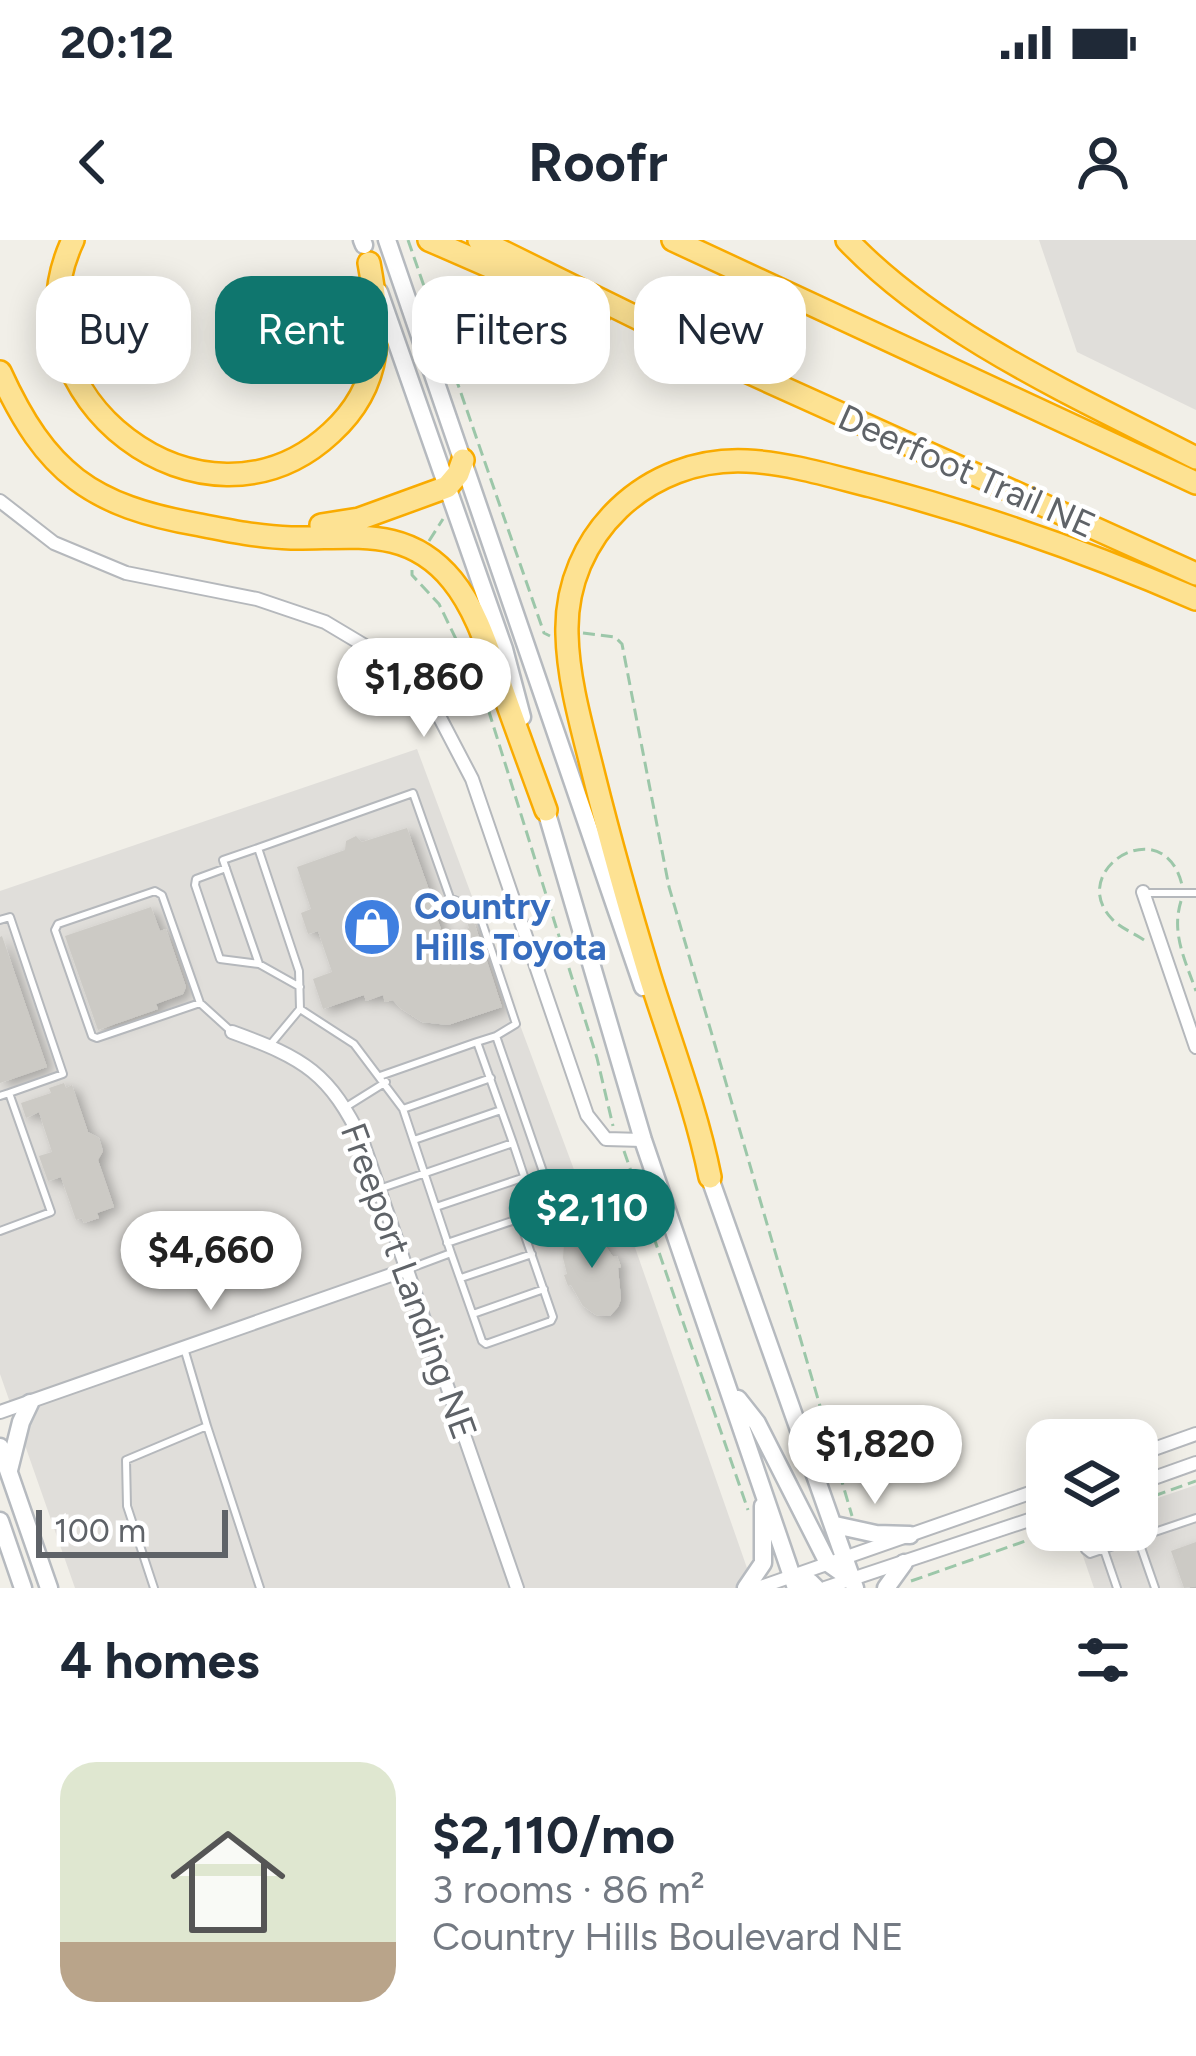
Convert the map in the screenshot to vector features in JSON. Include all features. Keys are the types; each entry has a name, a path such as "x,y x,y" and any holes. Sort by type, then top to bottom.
{"highway":[{"path":"73,240 59,275 57,324 70,374 114,430 135,447 172,465 214,475 243,475 282,466 323,440 354,408 375,361 378,334 365,249"},
{"path":"429,240 634,327"},
{"name":"Deerfoot Trail NE","path":"479,240 634,316"},
{"path":"673,240 1196,483"},
{"path":"847,240 937,316 1196,458"},
{"path":"0,372 40,446 93,490 134,510 245,534 289,538 361,535 408,545 422,554 452,579 467,602 545,809"},
{"name":"Deerfoot Trail NE","path":"774,384 1196,574"},
{"path":"16,406 47,444 82,474 126,496 264,525 313,526 359,519 445,497 463,460"},
{"path":"710,1177 698,1119 651,978 577,705 567,633 571,596 589,544 605,521 643,488 668,475 726,461 748,461 911,496 1078,549 1196,598"}],"main road":[{"path":"387,240 710,1177 844,1521 836,1560"},
{"path":"365,249 445,497 504,650 545,809 643,1140 794,1582 810,1582 816,1588"},
{"path":"730,1389 757,1423 853,1584"},
{"path":"9,1471 20,1422 30,1403"},
{"path":"0,1447 49,1588"},
{"path":"746,1588 763,1563 763,1488"},
{"path":"0,1521 23,1588"},
{"path":"844,1521 876,1534 910,1535"},
{"path":"893,1586 904,1563"}],"street":[{"path":"0,501 55,542 125,573 257,599 325,622 387,659 437,714 472,779 587,1115 606,1139 643,1140"},
{"path":"1142,892 1191,1014 1196,1047"},
{"name":"Freeport Landing NE","path":"232,1032 301,1062 326,1082 346,1108 380,1189 518,1588"},
{"path":"0,1412 408,1269"},
{"path":"1158,1448 1196,1434"},
{"path":"1158,1477 1196,1463"},
{"path":"758,1588 794,1582 836,1560 1026,1494"},
{"path":"825,1588 853,1584 1026,1521"}],"lane":[{"path":"259,964 224,860 413,793 451,898 478,910 516,1024 383,1079 346,1108"},
{"path":"258,848 299,971 300,987 300,1009 270,1046"},
{"path":"226,868 196,879 195,885 220,959 259,964 300,987"},
{"path":"200,1003 92,1036 55,930 58,924 155,891 162,895 200,1003 232,1032"},
{"path":"1142,892 1196,893"},
{"path":"0,920 10,917 63,1074 5,1094 51,1212 0,1231"},
{"path":"300,1009 353,1043 404,1109 447,1243 482,1341 486,1344 551,1322 524,1230 514,1220 447,1243"},
{"path":"496,1036 549,1189"},
{"path":"436,1208 524,1176 477,1042"},
{"path":"404,1109 491,1078"},
{"path":"414,1140 501,1109"},
{"path":"380,1189 513,1143"},
{"path":"524,1230 598,1205"},
{"path":"408,1269 451,1253"},
{"path":"460,1279 532,1254"},
{"path":"472,1314 544,1289"},
{"path":"184,1348 260,1588"},
{"path":"154,1588 127,1506 125,1460 206,1426"},
{"path":"1158,1532 1196,1518"},
{"path":"1105,1551 1117,1588"},
{"path":"1142,1551 1155,1588"}],"path":[{"path":"408,240 544,633 615,637 622,644 669,886 844,1521"},
{"path":"425,548 444,517 445,497"},
{"path":"415,564 412,575 439,604 500,741 607,1108 749,1513"},
{"path":"1158,1495 1196,1481"},
{"path":"893,1586 1026,1541"}],"shaded area":[{"path":"1039,240 1196,240 1196,410 1077,352"},
{"path":"417,749 579,1183 610,1176 754,1588 75,1588 0,1374 0,891"},
{"path":"1196,1485 1196,1588 1094,1588 1081,1551 1158,1551 1158,1498"}],"building":[{"name":"Country Hills Toyota","path":"407,828 437,903 441,929 448,935 469,928 465,916 472,916 502,1007 448,1025 422,1022 393,1000 385,1002 383,995 366,1001 364,995 323,1009 313,979 332,972 318,931 308,934 301,913 311,909 297,867 345,850 346,841 356,836 362,842"},
{"path":"151,907 160,931 166,929 186,987 183,994 156,1004 158,1009 98,1030 65,936"},
{"path":"0,937 47,1067 0,1083"},
{"path":"64,1083 66,1088 72,1085 88,1132 99,1138 103,1151 98,1160 114,1207 84,1223 82,1218 76,1220 61,1177 48,1181 39,1156 52,1152 39,1112 26,1118 21,1103"},
{"path":"578,1225 596,1232 621,1267 621,1299 610,1316 596,1315 583,1306 564,1275 564,1243"},
{"path":"1196,1542 1196,1586 1184,1588 1171,1551"}],"place":[{"name":"Country Hills Toyota","path":"372,927"}]}
